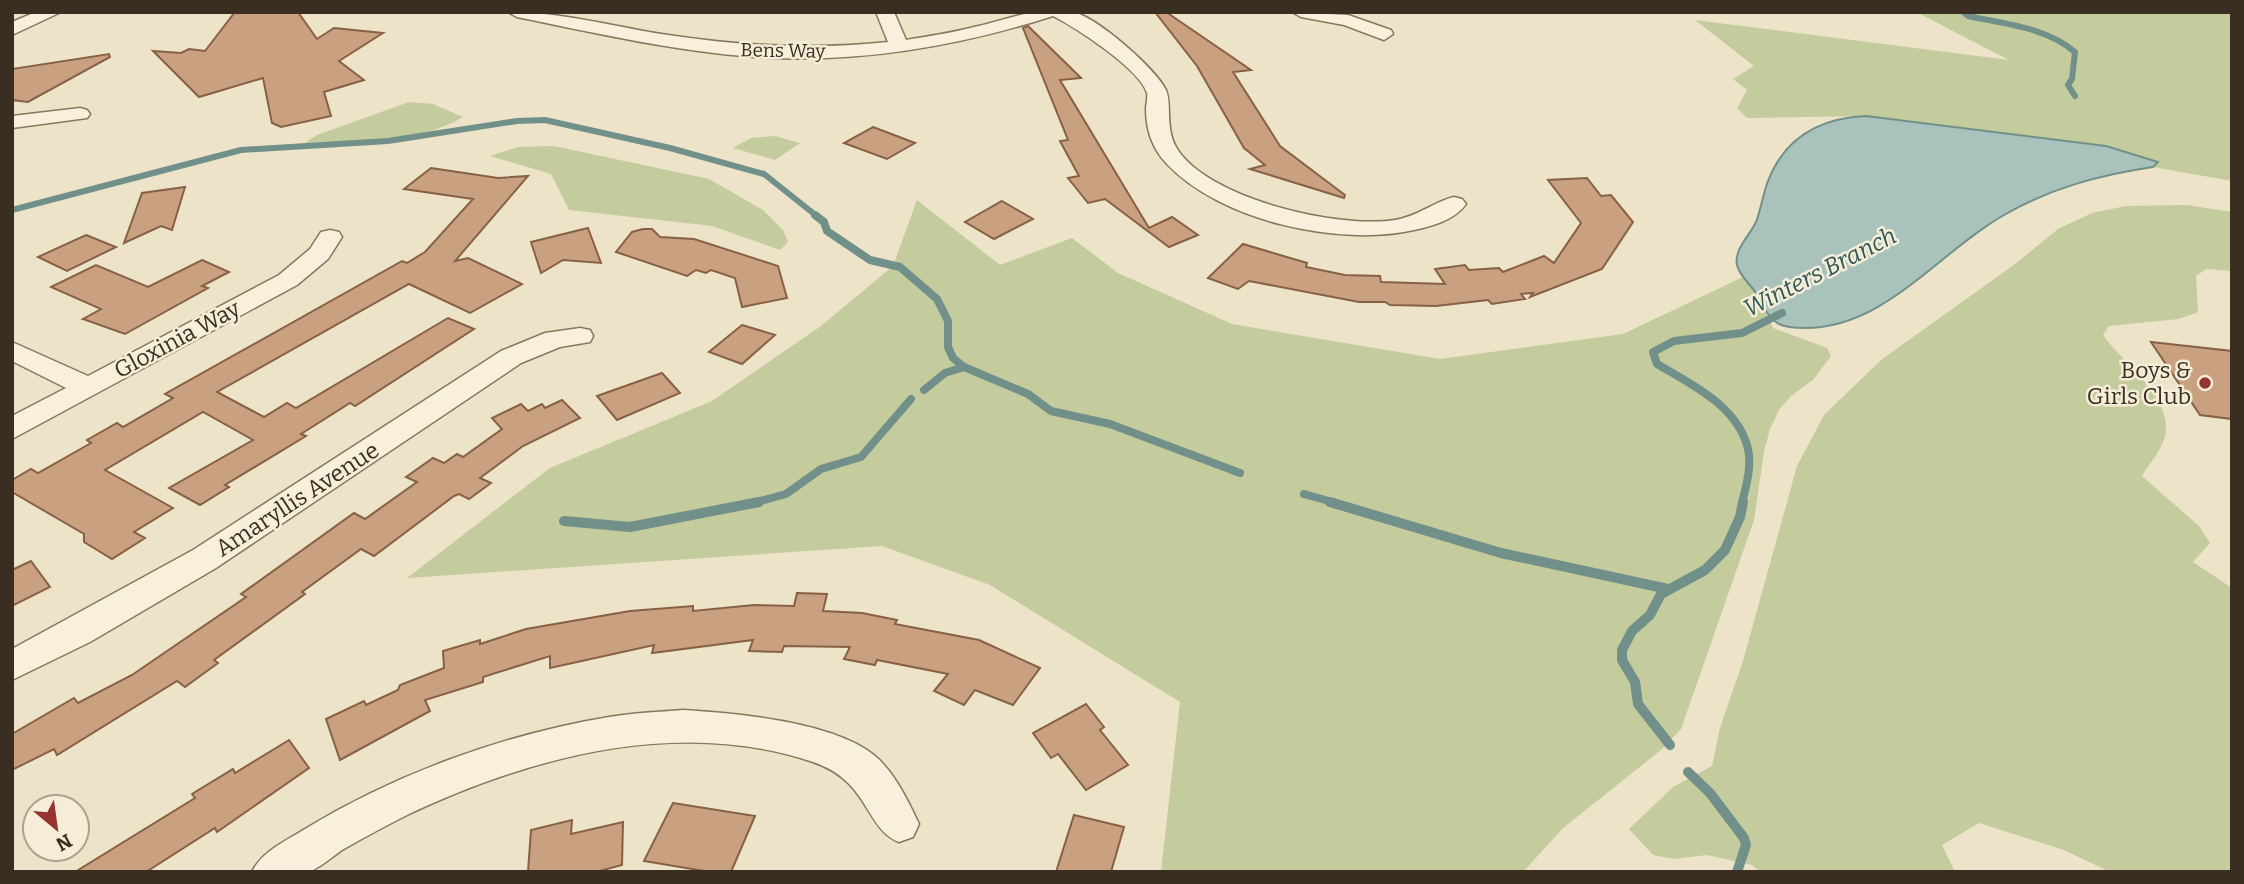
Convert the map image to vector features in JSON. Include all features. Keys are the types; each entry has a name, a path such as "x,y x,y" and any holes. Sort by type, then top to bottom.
{"street":[{"path":"12,29 52,12"},
{"name":"Bens Way","path":"517,12 654,39 752,51 821,51 899,45 995,28 1047,12"},
{"path":"885,12 899,45"},
{"path":"1059,12 1101,35 1138,67 1157,92 1154,117 1170,156 1214,190 1249,206 1286,217 1357,228 1408,227 1436,218 1454,204"},
{"path":"1301,12 1348,20 1384,34"},
{"path":"12,122 80,114"},
{"name":"Gloxinia Way","path":"12,429 288,280 319,254 330,237"},
{"name":"Amaryllis Avenue","path":"12,666 118,611 207,558 510,357 555,338 580,336"},
{"path":"12,349 87,387"},
{"path":"273,872 300,853 378,811 439,783 514,756 585,737 646,728 705,726 795,738 853,761 881,791 899,824"}],"green space":[{"path":"2232,12 2232,181 2153,167 2158,162 2106,146 1866,116 1747,118 1737,108 1747,90 1733,79 1754,66 1695,20 2009,60 1918,13"},
{"path":"409,102 433,104 463,117 426,133 406,137 365,142 305,143 317,135"},
{"path":"775,136 800,143 775,160 733,148 751,138"},
{"path":"554,146 709,179 763,210 783,230 788,242 780,250 712,226 569,210 551,174 490,156 518,147"},
{"path":"917,200 1000,265 1072,238 1118,273 1232,324 1440,359 1623,334 1743,277 1756,293 1773,328 1827,348 1831,356 1813,380 1791,396 1779,410 1770,429 1754,520 1681,729 1661,750 1563,828 1523,872 1161,872 1180,702 990,585 882,546 407,578 550,468 712,401 821,326 893,266"},
{"path":"2187,205 2232,212 2232,271 2206,269 2196,276 2198,312 2179,319 2109,326 2103,335 2142,378 2159,402 2164,415 2166,428 2163,441 2142,476 2199,526 2210,543 2193,562 2232,588 2232,872 2110,872 2064,850 1979,823 1942,845 1955,872 1760,872 1752,865 1707,855 1674,859 1653,855 1629,829 1673,787 1712,766 1720,728 1743,661 1797,466 1824,415 1881,360 2015,264 2058,229 2092,213 2126,206"}],"water":[{"path":"1866,116 2106,146 2158,162 2153,167 2076,184 2040,197 2004,215 1980,230 1886,302 1861,316 1834,325 1792,328 1782,325 1769,315 1755,291 1740,273 1737,265 1738,253 1756,222 1775,166 1794,142 1819,126"}],"building":[{"path":"235,12 298,12 317,39 334,28 383,33 339,61 364,80 324,92 331,116 281,127 272,123 263,78 199,97 153,51 205,51"},
{"path":"1155,12 1166,12 1251,70 1233,72 1280,146 1345,195 1344,198 1250,169 1265,165 1244,148 1197,66"},
{"path":"1028,26 1081,78 1060,80 1149,228 1172,217 1198,235 1169,247 1105,199 1088,203 1068,178 1079,176 1060,141 1068,140 1023,28"},
{"path":"109,54 110,57 28,102 12,100 12,69"},
{"path":"873,127 915,143 887,159 844,143"},
{"path":"431,168 498,178 528,176 455,261 468,258 522,284 470,313 409,284 217,392 264,417 287,403 296,408 448,318 474,329 355,406 350,403 301,434 306,436 225,485 229,487 200,505 169,488 253,440 203,412 105,470 173,508 134,532 145,538 112,559 84,542 84,534 12,492 12,480 31,469 38,473 91,443 87,440 117,423 123,427 173,398 165,394 402,261 407,263 425,252 473,199 404,189"},
{"path":"1587,178 1601,196 1611,195 1633,222 1602,269 1530,297 1533,293 1521,294 1525,299 1492,304 1488,300 1436,306 1390,305 1385,302 1359,302 1249,281 1238,289 1208,278 1243,244 1307,263 1306,267 1345,275 1380,276 1381,282 1445,284 1435,269 1465,265 1469,270 1499,268 1503,272 1544,256 1554,263 1581,223 1548,180"},
{"path":"185,187 172,230 161,226 124,243 142,193"},
{"path":"1002,201 1033,219 994,239 965,222"},
{"path":"588,228 601,263 563,260 541,273 531,242"},
{"path":"652,229 660,237 694,239 778,266 787,298 742,307 735,278 711,270 706,273 696,270 687,276 616,252 632,232"},
{"path":"86,235 116,247 67,271 38,257"},
{"path":"202,260 229,272 202,286 208,288 125,334 83,319 101,309 51,287 96,265 148,287"},
{"path":"742,325 775,335 742,364 709,352"},
{"name":"Boys & Girls Club","path":"2151,342 2232,351 2232,419 2200,415"},
{"path":"662,373 680,393 617,420 597,396"},
{"path":"562,400 580,418 523,446 480,478 491,483 469,499 459,494 454,496 374,556 361,549 302,592 305,594 214,660 218,663 185,687 177,681 57,755 54,749 12,770 12,734 74,698 78,703 132,675 246,597 241,594 354,513 365,519 417,482 406,477 433,458 444,463 457,454 463,457 502,429 492,418 521,404 528,411 542,404 545,408"},
{"path":"31,561 50,587 12,606 12,570"},
{"path":"797,593 827,594 823,611 862,613 897,620 895,624 979,640 1040,668 1013,705 975,690 964,705 934,691 948,674 877,660 875,665 844,659 850,647 784,646 782,652 749,651 753,640 652,653 654,645 550,668 550,656 483,677 483,682 425,700 430,711 340,760 326,719 364,701 366,705 398,690 400,685 444,668 443,651 480,640 480,644 526,629 630,611 693,606 693,611 754,605 794,606"},
{"path":"1086,704 1104,727 1100,730 1128,765 1086,790 1058,754 1051,758 1033,733"},
{"path":"289,740 309,768 217,832 215,828 146,872 75,872 195,798 192,794 233,769 235,773"},
{"path":"673,803 755,816 731,872 710,872 644,861"},
{"path":"1074,815 1124,827 1111,872 1056,872"},
{"path":"572,820 571,834 623,822 622,865 596,872 528,872 531,830"}],"waterway":[{"name":"Winters Branch","path":"1963,12 1968,16 2038,32 2075,52 2072,79 2068,85 2075,96"},
{"path":"12,210 241,150 388,141 517,121 545,120 670,148 764,174 818,217"},
{"path":"815,215 824,222 827,231 870,260 900,267 937,299 948,321 948,347 953,358 964,367"},
{"name":"Winters Branch","path":"1742,503 1749,462 1743,434 1724,408 1657,364 1653,352 1674,341 1742,333 1782,313"},
{"path":"924,390 945,373 964,367"},
{"path":"964,367 1028,394 1051,411 1110,424 1240,473"},
{"path":"753,503 786,494 821,469 861,457 911,399"},
{"path":"1304,494 1336,503"},
{"path":"564,521 630,527 759,502"},
{"path":"1330,502 1501,553 1668,589"},
{"name":"Winters Branch","path":"1670,745 1638,704 1635,682 1622,660 1622,650 1632,631 1650,615 1661,594 1705,570 1725,550 1740,517 1743,502"},
{"name":"Winters Branch","path":"1688,772 1710,793 1744,838 1746,845 1737,872"}],"place":[{"name":"Boys & Girls Club","path":"2205,383"}]}
